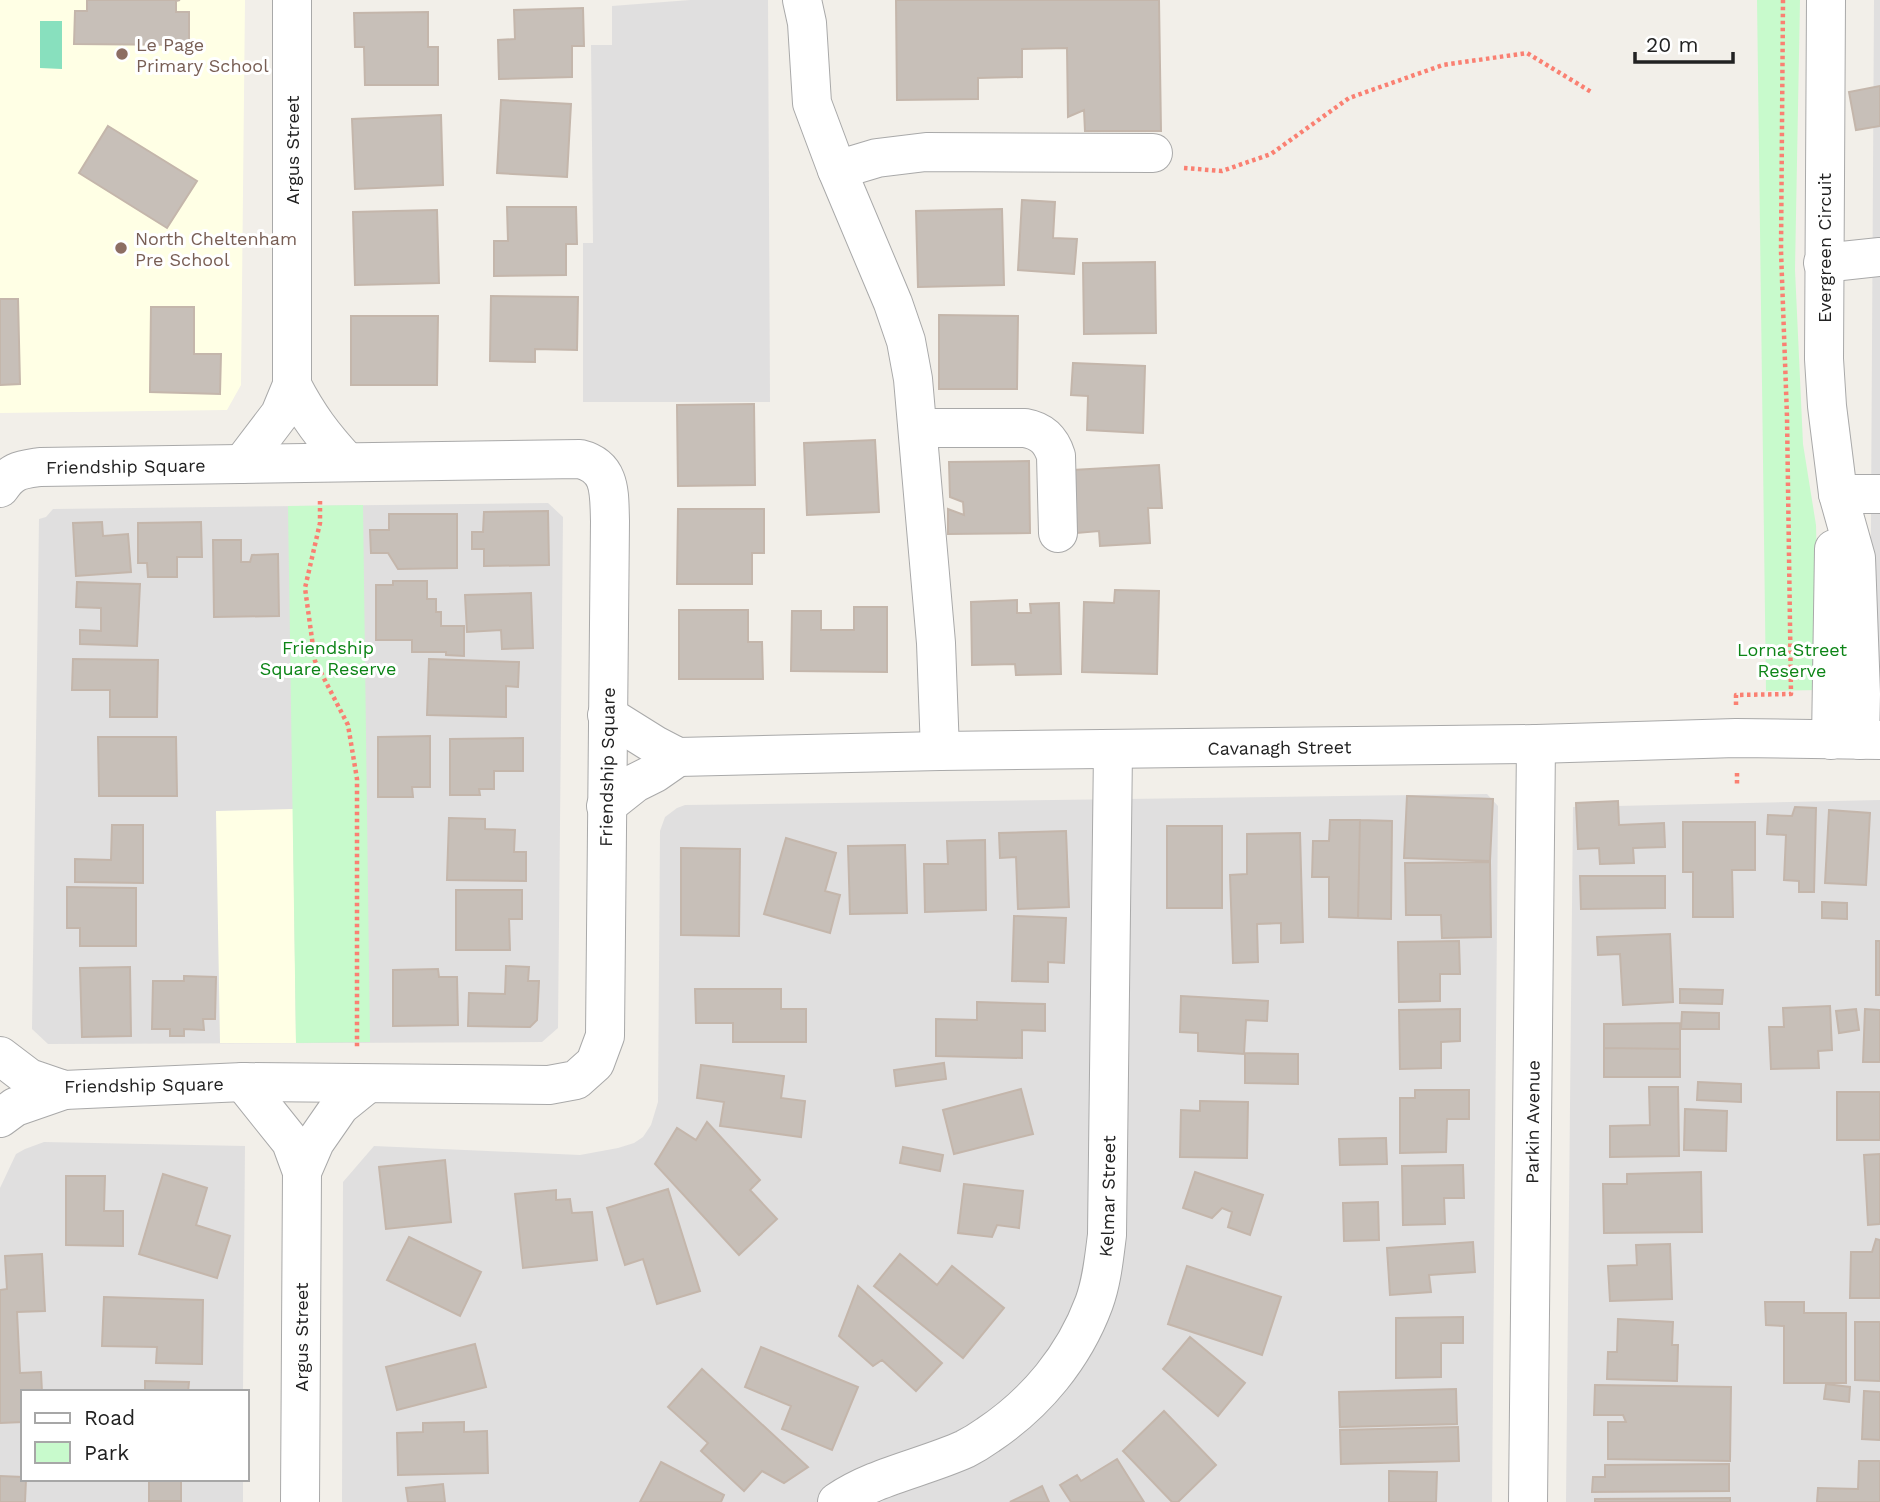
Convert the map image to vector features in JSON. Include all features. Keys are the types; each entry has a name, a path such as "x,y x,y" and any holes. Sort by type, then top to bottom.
{"street":[{"name":"Argus Street","path":"243,464 280,414 292,385 292,0"},
{"path":"802,0 807,23 812,103 892,303 906,341 914,379 936,643 940,751"},
{"name":"Evergreen Circuit","path":"1826,0 1823,263 1825,383 1838,494 1832,580 1857,740"},
{"path":"837,170 877,158 926,152 1153,153"},
{"path":"1823,263 1880,257"},
{"name":"Argus Street","path":"292,385 307,413 347,462"},
{"path":"918,428 1036,430 1052,444 1056,456 1058,533"},
{"name":"Friendship Square","path":"0,488 11,474 18,470 40,467 580,459 597,466 605,477 609,490 610,522 605,1036 595,1063 576,1080 549,1085 243,1083 64,1090 29,1077 0,1056"},
{"path":"1838,494 1880,494"},
{"name":"Cavanagh Street","path":"607,715 655,746 678,757 1536,744 1736,738 1857,740"},
{"name":"Parkin Avenue","path":"1528,1502 1536,744"},
{"name":"Kelmar Street","path":"837,1502 882,1478 934,1462 970,1447 1003,1425 1026,1406 1051,1379 1082,1330 1093,1304 1102,1274 1107,1235 1113,750"},
{"name":"Cavanagh Street","path":"606,806 635,783 678,757"},
{"name":"Argus Street","path":"243,1083 291,1142 302,1172 300,1502"},
{"name":"Argus Street","path":"302,1172 314,1142 340,1106 366,1084"},
{"path":"0,1118 15,1107 64,1090"}],"path":[{"path":"1737,786 1736,695 1791,694 1787,417 1780,251 1783,0"},
{"path":"1153,153 1172,167 1222,171 1271,154 1349,98 1443,65 1527,53 1593,93"},
{"path":"320,501 320,523 305,588 315,661 348,725 357,779 357,1048 366,1084"}],"shaded area":[{"name":"North Cheltenham Pre School","path":"0,0 245,0 241,385 227,410 0,413"},
{"path":"690,0 768,0 770,402 583,402 583,243 593,243 591,45 612,45 612,6"},
{"path":"1874,0 1880,0 1880,691 1870,691"},
{"path":"548,503 563,517 558,1028 542,1042 48,1044 32,1029 39,519 46,517 53,509"},
{"path":"1487,794 1498,806 1492,1502 342,1502 343,1182 374,1146 580,1155 618,1148 643,1137 651,1125 658,1102 660,831 665,817 677,808 685,805"},
{"path":"1880,800 1880,1502 1566,1502 1573,807"},
{"path":"293,809 296,1043 220,1043 216,811"},
{"path":"44,1142 245,1146 243,1390 21,1390 21,1481 243,1481 243,1502 0,1502 0,1188 16,1154"}],"green space":[{"name":"Lorna Street Reserve","path":"1757,0 1800,0 1795,270 1803,444 1816,525 1820,690 1766,691"},
{"path":"40,21 62,21 62,69 40,68"},
{"name":"Friendship Square Reserve","path":"363,505 370,1042 296,1043 288,506"}],"building":[{"path":"87,0 180,0 176,1 176,12 189,12 189,45 74,44 75,11 87,11"},
{"path":"896,0 1159,0 1161,131 1085,131 1084,110 1068,117 1067,48 1022,49 1022,77 978,78 978,99 897,100"},
{"path":"583,8 584,46 572,46 572,77 499,79 498,40 515,39 514,10"},
{"path":"428,12 428,47 438,47 438,85 365,85 364,47 355,47 354,13"},
{"path":"1880,86 1880,126 1856,130 1849,92"},
{"path":"501,100 571,104 567,177 497,173"},
{"path":"441,115 443,185 355,189 352,119"},
{"path":"108,126 197,181 167,228 79,173"},
{"path":"1022,200 1055,202 1053,238 1077,239 1074,274 1018,270"},
{"path":"507,207 576,207 577,244 566,244 566,275 494,276 494,241 508,241"},
{"path":"1002,209 1004,285 918,287 916,211"},
{"path":"437,210 439,283 355,285 353,212"},
{"path":"1155,262 1156,333 1084,334 1083,263"},
{"path":"491,296 578,297 577,350 535,349 535,362 490,361"},
{"path":"0,299 18,299 20,384 0,385"},
{"path":"151,307 194,307 194,354 221,354 220,394 150,392"},
{"path":"939,315 1018,316 1017,389 939,389"},
{"path":"351,316 438,316 437,385 351,385"},
{"path":"1073,363 1145,366 1143,433 1087,430 1088,396 1071,395"},
{"path":"754,404 755,485 678,486 677,405"},
{"path":"875,440 879,512 807,515 804,443"},
{"path":"1029,461 1030,533 948,534 948,509 964,515 963,502 950,497 949,462"},
{"path":"1159,465 1162,508 1148,508 1150,543 1100,546 1099,531 1077,533 1073,470"},
{"path":"678,509 764,509 764,553 752,553 752,584 677,584"},
{"path":"548,511 549,565 484,566 484,549 472,549 472,532 483,532 484,512"},
{"path":"389,514 457,514 457,568 398,569 388,553 371,553 370,530 389,530"},
{"path":"102,522 103,536 128,534 131,572 76,576 73,523"},
{"path":"201,522 202,557 177,557 177,577 148,577 147,563 138,563 138,523"},
{"path":"213,540 241,540 241,562 250,562 252,555 278,554 279,616 214,617"},
{"path":"393,581 427,581 427,599 436,599 436,612 441,612 441,626 464,626 464,656 446,655 446,652 412,652 412,640 376,640 376,585 393,585"},
{"path":"77,582 140,584 137,646 80,644 80,630 101,631 101,608 76,607"},
{"path":"1115,590 1159,591 1157,674 1082,672 1084,602 1114,603"},
{"path":"531,593 533,648 502,649 501,630 467,632 465,595"},
{"path":"1017,600 1017,613 1031,613 1030,604 1059,603 1061,674 1016,675 1015,664 972,665 971,602"},
{"path":"854,607 887,607 887,672 791,671 792,611 821,611 821,630 854,630"},
{"path":"679,610 748,610 748,642 762,642 763,679 679,679"},
{"path":"73,659 158,660 157,717 110,717 110,690 72,690"},
{"path":"429,659 519,662 518,687 506,686 506,717 427,715"},
{"path":"430,736 430,787 412,787 413,797 378,797 378,737"},
{"path":"98,737 176,737 177,796 99,796"},
{"path":"523,738 523,771 494,771 494,789 479,789 480,795 450,795 450,739"},
{"path":"1407,796 1493,799 1490,861 1404,858"},
{"path":"1618,801 1619,825 1664,823 1665,847 1633,848 1634,863 1600,864 1599,848 1578,849 1576,803"},
{"path":"1795,807 1816,808 1814,892 1799,892 1799,881 1784,880 1786,835 1767,834 1768,815 1792,816"},
{"path":"1829,810 1870,813 1866,885 1825,883"},
{"path":"449,818 485,819 485,829 515,830 514,852 526,852 526,881 447,880"},
{"path":"1330,820 1360,820 1358,918 1329,917 1329,877 1312,877 1313,841 1329,841"},
{"path":"1360,820 1392,821 1391,919 1358,918"},
{"path":"1683,822 1755,822 1755,870 1732,870 1733,917 1693,917 1693,872 1683,872"},
{"path":"112,825 143,825 143,883 75,882 75,859 111,860"},
{"path":"1167,826 1222,826 1222,908 1167,908"},
{"path":"1066,831 1069,907 1018,909 1016,857 1000,858 999,833"},
{"path":"1300,833 1303,942 1281,943 1281,923 1257,924 1258,962 1233,963 1230,875 1247,874 1247,834"},
{"path":"786,838 836,853 825,891 840,895 830,933 764,914"},
{"path":"985,840 986,910 925,912 924,864 948,864 947,841"},
{"path":"905,845 907,913 850,914 848,846"},
{"path":"681,848 740,849 739,936 681,935"},
{"path":"1490,862 1491,937 1442,938 1441,915 1406,915 1405,863"},
{"path":"1580,876 1665,876 1665,908 1581,909"},
{"path":"67,887 136,888 136,946 80,946 80,928 67,928"},
{"path":"456,890 522,890 522,919 509,919 510,950 456,950"},
{"path":"1822,902 1847,903 1847,919 1822,918"},
{"path":"1014,916 1066,918 1064,963 1048,962 1048,982 1012,981"},
{"path":"1670,934 1673,1002 1623,1005 1620,954 1598,955 1597,937"},
{"path":"1459,941 1460,974 1440,974 1440,1001 1399,1002 1398,942"},
{"path":"1876,941 1880,941 1880,995 1876,995"},
{"path":"506,966 529,967 528,981 539,981 537,1020 530,1027 468,1026 469,993 505,994"},
{"path":"130,967 131,1036 82,1037 80,968"},
{"path":"438,969 439,977 457,977 458,1025 393,1026 393,970"},
{"path":"184,976 216,977 215,1019 203,1019 204,1030 184,1029 184,1036 170,1036 170,1029 152,1029 153,981 184,981"},
{"path":"695,989 781,989 781,1009 806,1009 806,1042 733,1042 733,1023 696,1023"},
{"path":"1680,989 1723,990 1722,1004 1680,1003"},
{"path":"1181,996 1268,1001 1267,1021 1246,1020 1244,1054 1198,1051 1198,1033 1180,1032"},
{"path":"977,1002 1045,1004 1045,1031 1022,1030 1022,1058 936,1056 936,1019 977,1020"},
{"path":"1830,1006 1832,1050 1818,1051 1819,1068 1771,1069 1769,1027 1784,1027 1783,1008"},
{"path":"1460,1009 1460,1041 1441,1042 1441,1068 1400,1069 1399,1010"},
{"path":"1856,1009 1859,1030 1839,1033 1836,1011"},
{"path":"1865,1009 1880,1010 1880,1062 1863,1062"},
{"path":"1682,1012 1719,1013 1719,1029 1681,1029"},
{"path":"1680,1023 1680,1049 1604,1048 1604,1024"},
{"path":"1604,1048 1680,1049 1680,1077 1604,1077"},
{"path":"1245,1053 1298,1054 1298,1084 1245,1083"},
{"path":"944,1063 946,1079 896,1086 894,1070"},
{"path":"701,1065 784,1076 781,1098 805,1101 801,1137 720,1126 724,1102 697,1098"},
{"path":"1698,1082 1741,1084 1741,1102 1697,1100"},
{"path":"1649,1087 1678,1087 1679,1156 1610,1157 1610,1126 1650,1125"},
{"path":"1021,1089 1033,1134 954,1154 943,1110"},
{"path":"1415,1090 1469,1090 1469,1119 1447,1119 1446,1152 1400,1153 1400,1098 1415,1098"},
{"path":"1837,1092 1880,1092 1880,1140 1837,1140"},
{"path":"1200,1101 1248,1102 1247,1158 1180,1157 1181,1110 1200,1111"},
{"path":"1685,1109 1727,1111 1726,1151 1684,1150"},
{"path":"707,1122 760,1180 750,1190 777,1219 739,1255 655,1164 677,1128 696,1140"},
{"path":"1386,1138 1387,1164 1340,1165 1339,1139"},
{"path":"903,1147 943,1155 940,1171 900,1163"},
{"path":"1880,1154 1880,1224 1868,1225 1864,1155"},
{"path":"445,1160 451,1222 386,1229 379,1167"},
{"path":"1463,1165 1464,1198 1444,1198 1445,1224 1403,1225 1402,1166"},
{"path":"1195,1172 1263,1195 1250,1235 1228,1227 1232,1212 1222,1208 1212,1218 1183,1208"},
{"path":"1701,1172 1702,1232 1604,1233 1603,1184 1627,1184 1627,1174"},
{"path":"163,1174 207,1188 196,1225 230,1236 217,1278 139,1254"},
{"path":"66,1176 105,1176 104,1211 123,1211 123,1246 66,1245"},
{"path":"964,1184 1023,1191 1019,1228 997,1225 992,1237 958,1233"},
{"path":"668,1189 700,1291 657,1304 643,1259 625,1265 607,1208"},
{"path":"556,1190 556,1200 570,1199 572,1213 592,1212 597,1260 523,1268 515,1194"},
{"path":"1378,1202 1379,1240 1344,1241 1343,1203"},
{"path":"409,1237 481,1272 460,1316 387,1280"},
{"path":"1876,1239 1880,1240 1880,1298 1850,1298 1851,1252 1872,1252"},
{"path":"1473,1242 1475,1272 1429,1275 1431,1292 1390,1295 1387,1248"},
{"path":"1670,1244 1672,1299 1610,1301 1608,1266 1637,1265 1636,1245"},
{"path":"42,1254 45,1311 17,1312 20,1373 41,1372 42,1390 21,1390 21,1422 0,1423 0,1290 7,1289 5,1256"},
{"path":"900,1254 937,1285 952,1266 1004,1308 963,1358 874,1286"},
{"path":"1187,1266 1281,1297 1262,1355 1168,1324"},
{"path":"858,1286 942,1363 916,1391 882,1360 873,1366 839,1336"},
{"path":"104,1297 203,1300 202,1364 156,1363 157,1347 102,1346"},
{"path":"1765,1302 1804,1302 1804,1313 1846,1313 1846,1383 1784,1383 1784,1326 1766,1325"},
{"path":"1463,1317 1463,1343 1441,1343 1441,1377 1396,1378 1396,1318"},
{"path":"1618,1319 1673,1322 1672,1345 1678,1345 1677,1381 1607,1379 1608,1352 1617,1352"},
{"path":"1855,1322 1880,1322 1880,1381 1855,1380"},
{"path":"1190,1337 1245,1383 1218,1416 1163,1369"},
{"path":"475,1344 486,1387 397,1410 386,1367"},
{"path":"761,1347 858,1387 832,1450 782,1429 791,1406 745,1387"},
{"path":"702,1369 808,1467 784,1483 762,1471 744,1491 701,1451 708,1443 668,1407"},
{"path":"145,1381 189,1382 188,1390 145,1390"},
{"path":"1826,1384 1850,1387 1849,1402 1824,1399"},
{"path":"1595,1385 1731,1387 1730,1461 1608,1459 1608,1422 1626,1422 1623,1415 1594,1415"},
{"path":"1456,1389 1457,1424 1340,1427 1339,1392"},
{"path":"1864,1391 1880,1392 1880,1440 1862,1439"},
{"path":"1164,1411 1216,1465 1178,1502 1172,1502 1123,1451"},
{"path":"464,1422 464,1432 487,1431 488,1473 398,1475 397,1433 423,1432 423,1423"},
{"path":"1458,1427 1459,1461 1341,1464 1340,1430"},
{"path":"1117,1459 1144,1502 1071,1502 1060,1485 1077,1475 1081,1481"},
{"path":"1859,1461 1880,1461 1880,1502 1817,1502 1818,1488 1858,1489"},
{"path":"661,1462 724,1495 721,1502 640,1502"},
{"path":"1729,1464 1729,1491 1592,1492 1593,1477 1605,1477 1605,1465"},
{"path":"1389,1471 1437,1472 1436,1502 1389,1502"},
{"path":"0,1476 21,1477 21,1481 26,1481 25,1502 0,1502"},
{"path":"149,1481 181,1481 181,1501 149,1501"},
{"path":"443,1484 445,1502 408,1502 406,1488"},
{"path":"1042,1486 1049,1502 1010,1502"},
{"path":"1730,1498 1730,1502 1595,1502 1595,1499"}],"place":[{"name":"Le Page Primary School","path":"122,54"},
{"name":"North Cheltenham Pre School","path":"121,248"}]}
